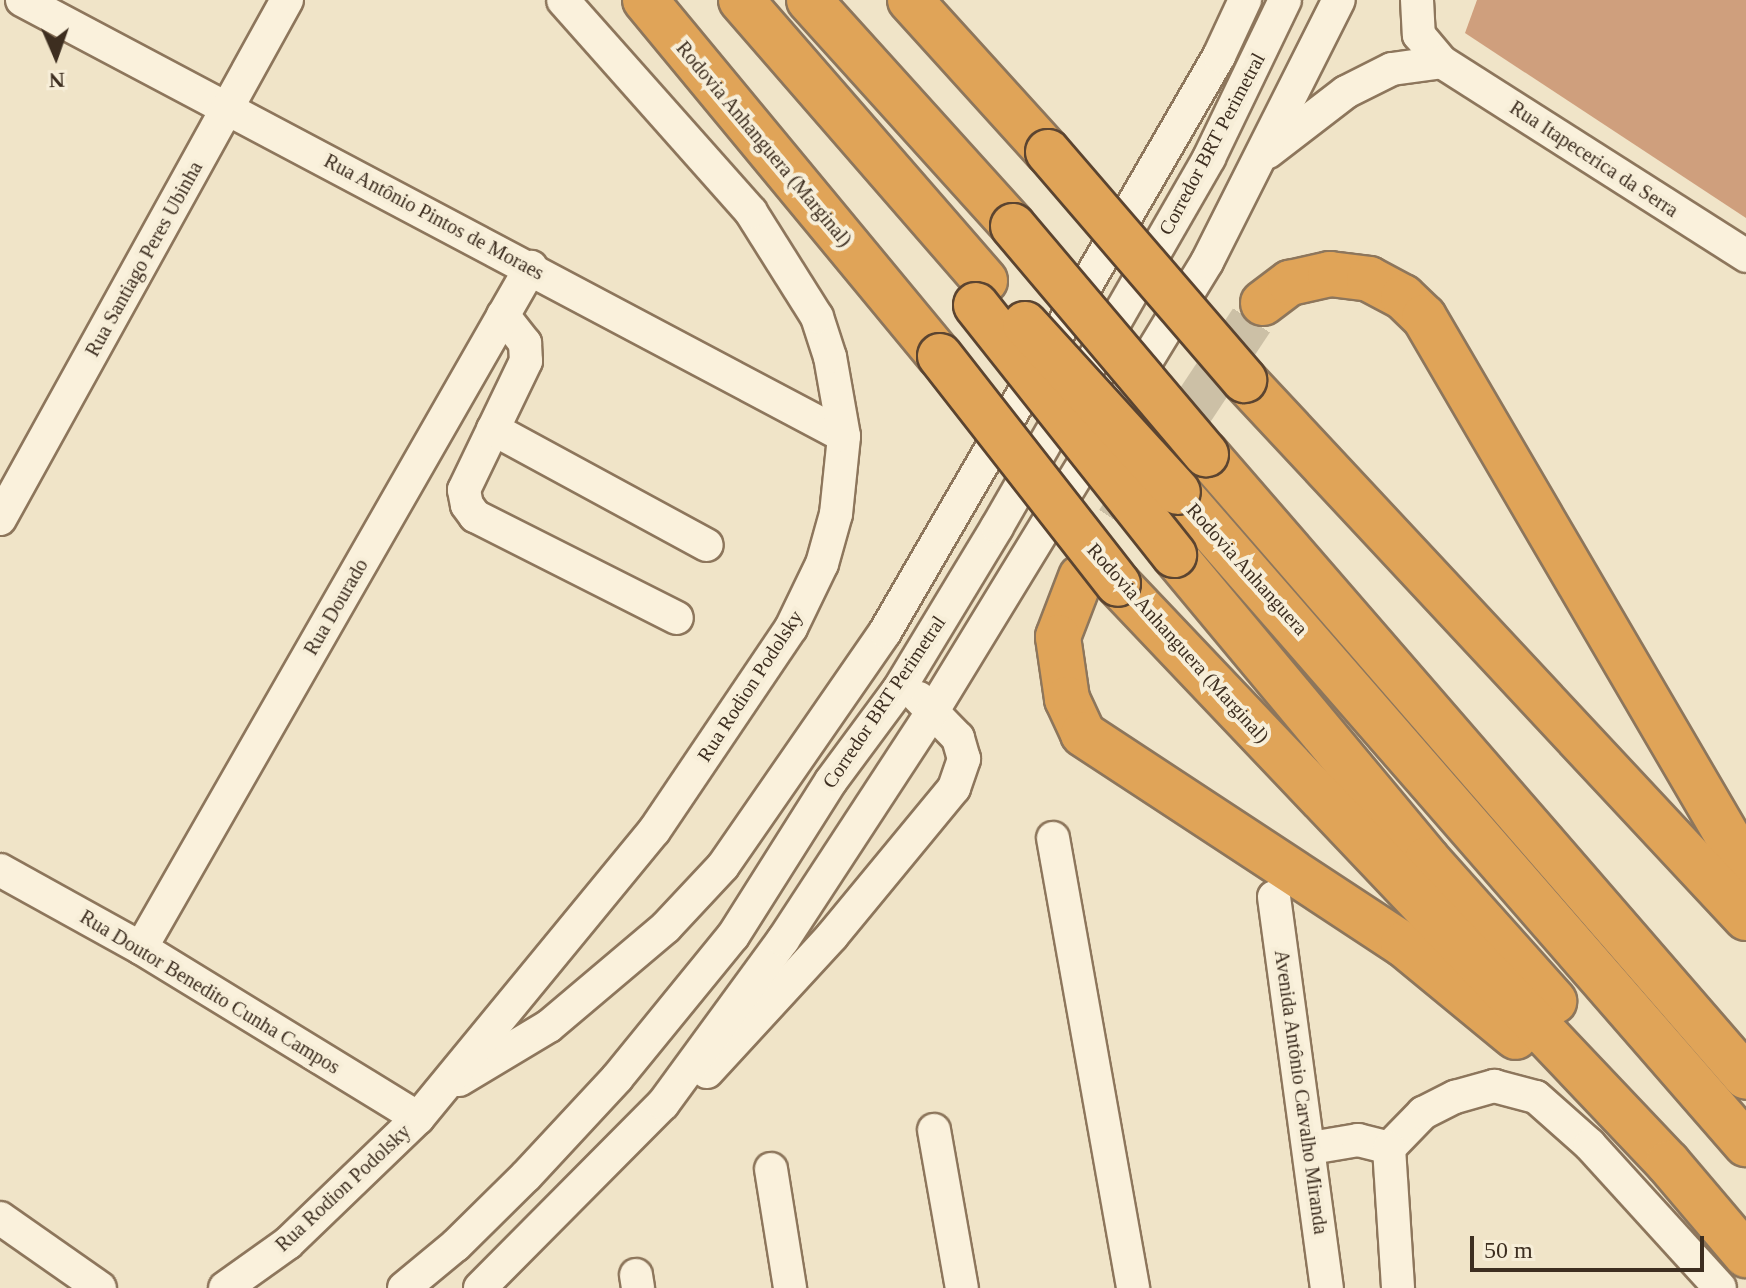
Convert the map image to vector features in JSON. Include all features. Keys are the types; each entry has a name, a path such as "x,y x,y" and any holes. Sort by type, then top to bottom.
{"highway":[{"name":"Rodovia Anhanguera (Marginal)","path":"645,0 940,356 1100,580 1668,1163 1746,1255"},
{"name":"Rodovia Anhanguera","path":"741,0 981,293 1178,492 1746,1144"},
{"path":"809,0 1013,226 1206,454 1746,1077"},
{"path":"910,0 1048,152 1244,380 1746,918"},
{"path":"1263,303 1290,283 1330,274 1369,279 1403,297 1424,317 1746,868"},
{"path":"981,293 1174,555 1427,859 1562,1010 1668,1163"},
{"path":"1100,580 1058,637 1067,699 1083,734 1403,944 1668,1163"}],"street":[{"name":"Rua Antônio Pintos de Moraes","path":"22,0 531,267 844,436"},
{"name":"Rua Santiago Peres Ubinha","path":"0,519 287,0"},
{"name":"Rua Rodion Podolsky","path":"225,1288 288,1243 418,1118 654,831 791,628 822,564 832,527 844,436 830,357 817,317 772,242 563,0"},
{"path":"439,1091 549,1026 666,927 723,866 885,632 1219,56 1245,0"},
{"name":"Corredor BRT Perimetral","path":"404,1288 466,1236 617,1078 733,936 831,781 899,689 1209,158 1285,0"},
{"path":"663,1104 783,940 934,709 1207,262 1339,0"},
{"path":"1417,0 1419,35 1442,62"},
{"path":"1261,158 1346,92 1392,69 1442,62"},
{"name":"Rua Itapecerica da Serra","path":"1442,62 1746,256"},
{"name":"Rua Dourado","path":"141,948 531,267"},
{"path":"503,315 525,343 526,354 464,490 470,511 677,618"},
{"path":"493,429 707,545"},
{"path":"481,1287 663,1104 714,1066 932,820 954,788 964,759 958,738 934,709 899,689 864,689 837,699"},
{"path":"1053,838 1133,1288"},
{"name":"Rua Doutor Benedito Cunha Campos","path":"0,870 141,948 418,1118"},
{"name":"Avenida Antônio Carvalho Miranda","path":"1274,897 1311,1148 1327,1288"},
{"path":"1398,1288 1389,1148 1423,1113 1455,1097 1494,1086 1536,1097 1590,1145 1720,1288"},
{"path":"934,1130 962,1288"},
{"path":"1311,1148 1358,1140 1389,1148"},
{"path":"771,1169 790,1288"},
{"path":"0,1218 100,1288"}],"building":[{"path":"1477,0 1746,0 1746,218 1465,33"}],"tunnel":[{"path":"1081,577 1263,303"}]}
